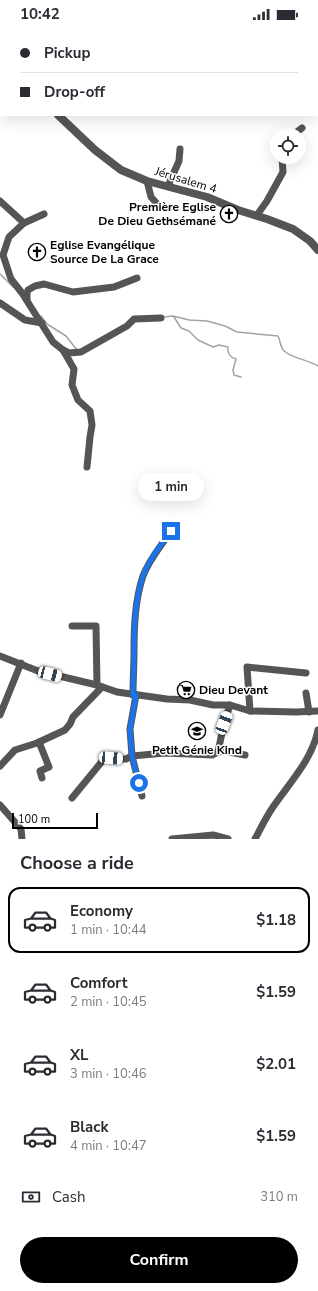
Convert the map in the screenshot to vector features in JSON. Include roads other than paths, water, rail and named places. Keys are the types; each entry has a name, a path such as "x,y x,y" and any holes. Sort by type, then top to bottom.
{"street":[{"name":"Jérusalem 4","path":"59,116 95,150 121,170 147,181 207,197 238,210 257,215 293,229 310,241 318,250"},
{"path":"168,186 178,161 180,149"},
{"path":"257,215 267,201 283,172 282,164"},
{"path":"147,181 147,186 151,197 160,208"},
{"path":"0,201 24,223"},
{"path":"44,214 24,223 9,237 1,253 10,279 27,300 53,342 69,353 80,352 127,326 134,320 162,318"},
{"path":"27,300 28,290 35,286 44,284 73,292 114,287 137,278"},
{"path":"0,303 25,320 42,323"},
{"path":"63,350 74,369 72,385 78,400 90,411 92,425 87,466"},
{"path":"142,796 132,756 130,729 134,695 134,627 143,576 153,556 174,526"},
{"path":"0,766 16,750 40,742 65,730 73,717 100,686 96,626 72,626"},
{"path":"0,656 38,671 100,686 117,692 134,695 190,700 213,705 230,706 250,711 309,712 318,710"},
{"path":"0,715 21,664"},
{"path":"250,711 247,667 306,673"},
{"path":"306,693 309,712"},
{"path":"218,752 224,723 230,706"},
{"path":"255,839 273,807 305,764 316,742 318,730"},
{"path":"40,742 49,767 40,771 42,778"},
{"path":"72,798 104,759 126,759 132,756 165,753 212,755 224,751 246,755"},
{"path":"0,805 29,839"},
{"path":"21,829 22,839"},
{"path":"172,839 213,836 228,839"}],"waterway":[{"path":"0,274 13,287"},
{"path":"41,316 47,324 66,336 77,350"},
{"path":"164,317 173,316 189,320 207,321 225,326 237,332 278,336 284,351 318,366"},
{"path":"174,317 181,328 189,331 198,340 213,347 219,345 228,347 229,355 236,359 233,370 234,375 241,377"}],"place":[{"name":"Première Eglise De Dieu Gethsémané","path":"229,214"},
{"name":"Eglise Evangélique Source De La Grace","path":"37,252"},
{"name":"Dieu Devant","path":"186,690"},
{"name":"Petit Génie Kind","path":"197,731"}]}
